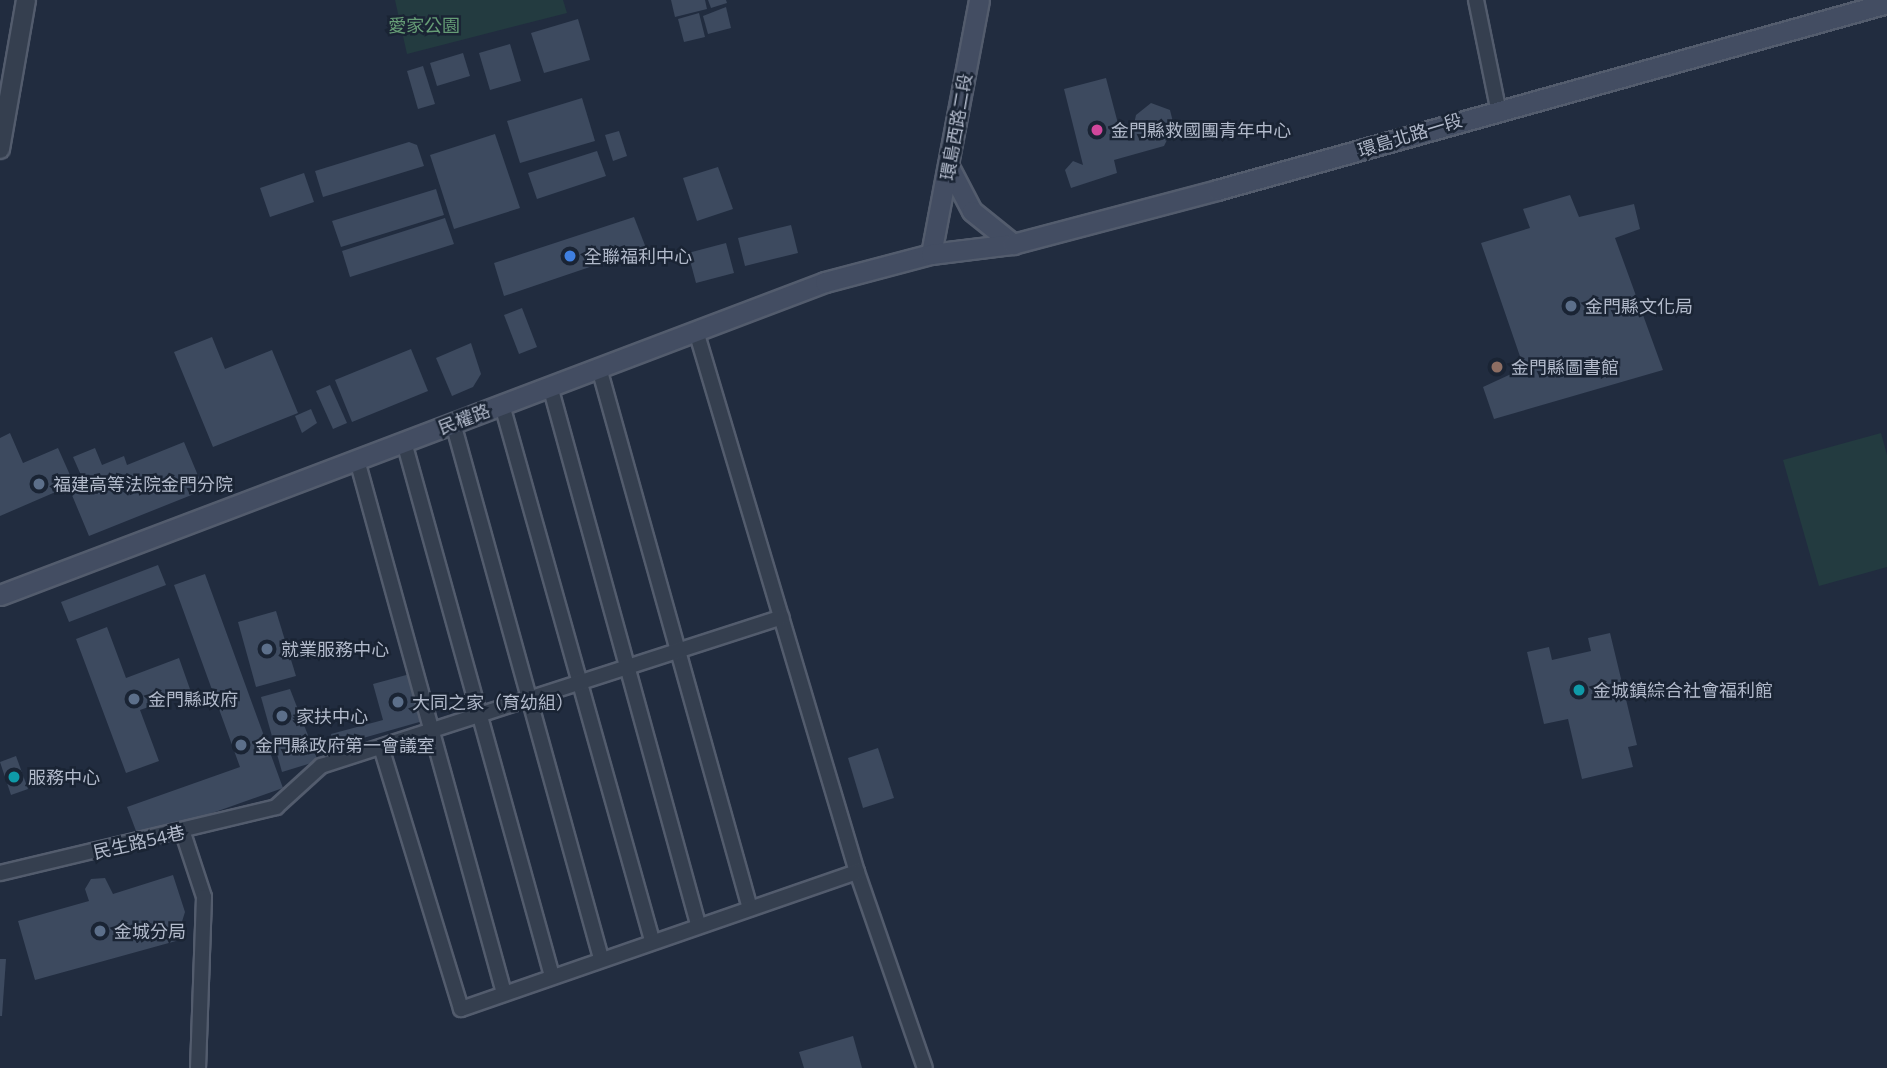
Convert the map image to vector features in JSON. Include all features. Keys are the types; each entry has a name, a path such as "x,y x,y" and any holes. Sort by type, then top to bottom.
{"main road":[{"name":"環島西路二段","path":"931,254 979,0"},
{"name":"環島北路一段","path":"931,254 1013,243 1887,3"},
{"path":"949,168 972,211 1013,243"},
{"name":"民權路","path":"0,595 825,282 931,254"}],"street":[{"path":"0,149 26,0"},
{"path":"1476,0 1498,108"},
{"path":"696,331 857,872 925,1068"},
{"path":"599,368 676,654 749,905"},
{"path":"550,387 698,924"},
{"path":"502,405 578,685 652,940"},
{"path":"453,423 601,958"},
{"path":"404,442 482,715 552,976"},
{"path":"356,460 505,993"},
{"path":"781,617 676,654 381,747 461,1009 749,905 857,872"},
{"name":"民生路54巷","path":"0,873 183,833 276,807 321,766 381,747"},
{"path":"183,833 204,897 198,1068"}],"green space":[{"name":"愛家公園","path":"395,0 563,0 567,13 407,54"},
{"path":"1881,433 1887,455 1887,567 1819,586 1783,460"}],"building":[{"path":"671,0 705,0 707,9 675,17"},
{"path":"708,0 726,0 727,3 711,8"},
{"path":"726,7 731,28 708,34 703,16"},
{"path":"699,13 705,37 684,42 678,19"},
{"path":"578,19 590,60 544,73 531,33"},
{"path":"510,44 521,81 490,90 479,53"},
{"path":"463,53 470,76 437,86 430,63"},
{"path":"423,66 435,104 418,109 407,71"},
{"name":"金門縣救國團青年中心","path":"1106,78 1121,135 1132,133 1136,115 1151,103 1170,110 1174,126 1164,146 1114,160 1117,173 1071,188 1065,170 1073,161 1083,165 1064,89"},
{"path":"582,98 595,141 520,163 507,121"},
{"path":"619,131 627,156 613,161 605,135"},
{"path":"495,134 520,208 454,229 430,155"},
{"path":"409,142 417,145 424,166 323,197 315,171"},
{"path":"597,151 606,176 537,199 528,173"},
{"path":"718,167 733,209 697,221 683,178"},
{"path":"304,173 314,202 270,217 260,188"},
{"path":"436,189 444,215 341,247 332,221"},
{"name":"金門縣文化局","path":"1570,195 1579,217 1634,204 1640,229 1615,238 1663,370 1494,419 1483,387 1524,368 1481,243 1530,228 1523,209"},
{"name":"全聯福利中心","path":"634,217 646,248 504,296 494,263"},
{"path":"445,218 454,244 350,277 342,251"},
{"path":"791,225 798,253 745,266 738,238"},
{"path":"726,243 734,273 696,283 688,253"},
{"path":"522,308 537,347 519,354 504,315"},
{"path":"212,337 225,369 272,350 298,413 213,447 174,352"},
{"path":"471,343 481,374 473,387 452,396 436,358"},
{"path":"411,349 428,391 352,422 335,380"},
{"path":"330,385 347,423 333,429 316,391"},
{"path":"311,409 317,423 302,433 295,416"},
{"path":"10,433 23,463 58,448 74,484 0,516 0,438"},
{"path":"184,442 204,490 89,536 69,488 84,482 73,457 95,448 102,465 124,456 127,465"},
{"path":"158,565 166,585 69,622 61,602"},
{"name":"金門縣政府","path":"205,574 283,788 139,839 127,807 240,767 174,585"},
{"name":"就業服務中心","path":"276,611 296,676 256,687 238,622"},
{"name":"金門縣政府","path":"107,627 126,678 179,658 191,692 140,710 159,761 126,773 76,639"},
{"name":"金城鎮綜合社會福利館","path":"1610,633 1637,745 1628,747 1633,767 1582,779 1568,719 1544,724 1527,652 1549,647 1552,660 1591,651 1588,638"},
{"name":"大同之家（育幼組）","path":"410,674 423,721 335,746 331,734 383,720 373,684"},
{"name":"家扶中心","path":"290,689 318,761 282,772 261,697"},
{"path":"878,748 894,798 863,808 848,758"},
{"name":"服務中心","path":"16,756 28,789 11,795 0,762"},
{"name":"金城分局","path":"173,875 185,912 176,941 35,980 18,921 89,901 85,889 91,879 105,878 113,894"},
{"path":"0,959 6,959 2,1016 0,1016"},
{"path":"853,1036 862,1068 804,1068 799,1052"}],"place":[{"name":"金門縣救國團青年中心","path":"1097,130"},
{"name":"全聯福利中心","path":"570,256"},
{"name":"金門縣文化局","path":"1571,306"},
{"name":"金門縣圖書館","path":"1497,367"},
{"name":"福建高等法院金門分院","path":"39,484"},
{"name":"就業服務中心","path":"267,649"},
{"name":"金城鎮綜合社會福利館","path":"1579,690"},
{"name":"金門縣政府","path":"134,699"},
{"name":"大同之家（育幼組）","path":"398,702"},
{"name":"家扶中心","path":"282,716"},
{"name":"金門縣政府第一會議室","path":"241,745"},
{"name":"服務中心","path":"14,777"},
{"name":"金城分局","path":"100,931"}]}
